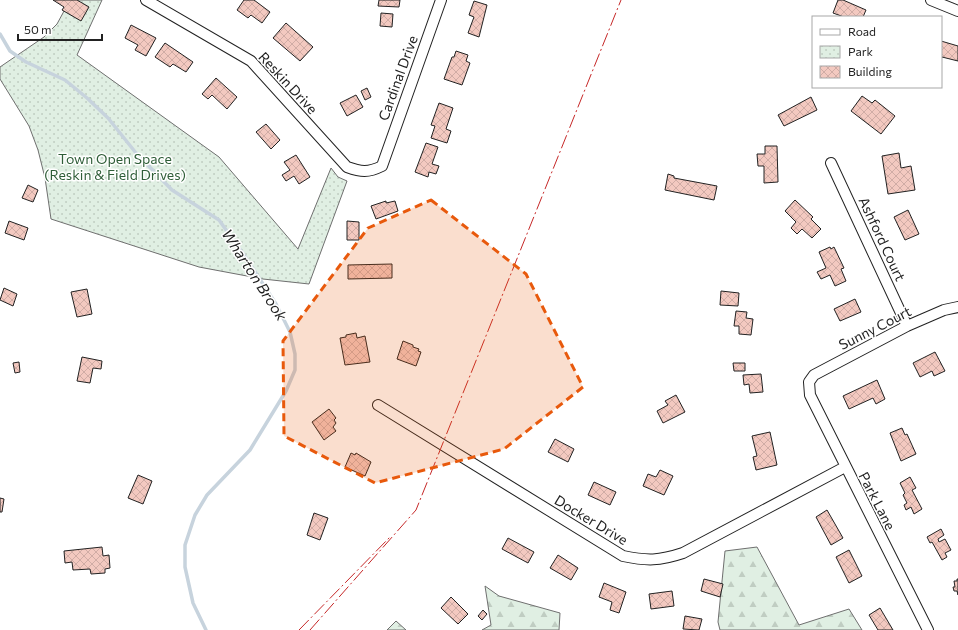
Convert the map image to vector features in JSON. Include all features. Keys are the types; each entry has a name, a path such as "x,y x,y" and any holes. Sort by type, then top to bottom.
{"street":[{"name":"Reskin Drive","path":"146,0 251,62 347,167 360,172 372,171 382,166"},
{"name":"Cardinal Drive","path":"382,166 442,0"},
{"path":"931,0 958,11"},
{"name":"Ashford Court","path":"831,163 907,326"},
{"name":"Sunny Court","path":"809,382 814,375 907,326 944,310 958,307"},
{"name":"Park Lane","path":"809,382 810,395 928,630"},
{"name":"Docker Drive","path":"378,405 623,556 647,561 683,554 845,467"}],"highlighted area":[{"path":"431,200 526,274 583,387 504,449 375,483 284,436 283,341 368,228"}],"green space":[{"name":"Town Open Space (Reskin & Field Drives)","path":"70,0 102,0 77,55 219,157 298,249 331,168 338,177 347,181 309,284 263,279 199,267 51,219 45,178 38,150 29,126 0,79 0,67 44,37 57,24"},
{"path":"757,547 799,625 849,609 862,630 720,630 718,622 725,551"},
{"path":"485,586 499,596 560,613 559,630 482,630 491,625"},
{"path":"396,621 406,630 387,630"}],"building":[{"path":"53,0 77,0 89,7 81,21 62,10 64,7"},
{"path":"244,0 254,0 270,12 262,23 251,15 248,18 237,10"},
{"path":"379,0 400,0 399,7 378,6"},
{"path":"838,0 843,0 866,10 863,16 841,16 833,13"},
{"path":"474,1 487,5 479,37 468,33 474,17 469,15"},
{"path":"381,13 393,14 392,27 380,26"},
{"path":"286,23 313,47 300,61 273,38"},
{"path":"131,25 156,38 146,56 135,50 138,45 125,38"},
{"path":"942,41 958,46 958,61 942,57"},
{"path":"165,43 193,62 186,72 173,64 170,67 155,57"},
{"path":"456,51 468,55 466,61 470,63 462,85 444,79 452,57 454,57"},
{"path":"216,78 237,97 227,109 212,95 208,99 202,94"},
{"path":"367,88 371,97 365,100 361,91"},
{"path":"356,95 363,107 347,116 340,103"},
{"path":"862,96 872,103 875,100 895,116 881,134 851,111"},
{"path":"811,97 817,110 784,126 778,115"},
{"path":"439,103 453,108 446,129 451,131 447,143 431,138 435,126 431,125"},
{"path":"266,124 280,140 271,149 256,132"},
{"path":"426,143 438,147 432,164 439,166 436,174 429,172 428,177 415,172"},
{"path":"765,146 777,146 778,182 764,183 764,166 758,166 757,154 765,154"},
{"path":"899,153 901,168 911,166 915,190 888,194 882,156"},
{"path":"296,155 310,177 299,184 294,176 286,181 282,175 290,170 284,162"},
{"path":"668,174 674,176 674,178 717,186 714,200 665,190"},
{"path":"28,185 38,190 33,202 22,198"},
{"path":"795,200 813,217 811,219 821,229 812,238 802,229 797,234 791,228 796,222 785,211"},
{"path":"386,201 386,203 395,201 398,211 376,219 371,206"},
{"path":"908,210 919,234 905,240 894,217"},
{"path":"9,221 28,228 24,240 5,233"},
{"path":"347,221 359,222 359,240 347,240"},
{"path":"830,247 831,249 834,247 844,268 841,269 846,281 835,286 830,275 821,279 817,272 826,268 819,252"},
{"path":"392,264 392,278 348,279 348,265"},
{"path":"4,288 17,294 13,306 0,300"},
{"path":"87,289 92,314 77,317 71,292"},
{"path":"721,291 739,293 738,306 720,305"},
{"path":"855,299 861,312 840,321 834,309"},
{"path":"736,311 747,312 746,318 753,319 751,335 739,334 739,326 734,326"},
{"path":"356,333 357,338 365,336 370,362 345,365 340,338"},
{"path":"403,341 413,345 413,347 419,349 418,351 421,352 416,366 397,359"},
{"path":"935,352 945,371 934,376 932,371 920,377 913,363"},
{"path":"82,357 102,361 101,369 93,368 90,383 77,381"},
{"path":"19,362 20,372 15,373 13,363"},
{"path":"733,363 745,363 745,371 734,371"},
{"path":"761,374 763,392 750,393 749,384 744,385 743,375"},
{"path":"877,380 885,399 876,404 873,398 849,409 843,396"},
{"path":"676,395 685,412 663,423 657,411 668,405 665,401"},
{"path":"329,409 336,418 334,420 336,423 333,427 336,431 324,440 312,422"},
{"path":"902,428 905,435 907,434 916,454 901,461 890,433"},
{"path":"770,432 777,465 756,470 753,457 757,456 752,436"},
{"path":"555,439 574,449 568,462 548,452"},
{"path":"351,453 355,455 356,453 371,462 365,476 345,467"},
{"path":"660,470 673,476 664,495 643,486 648,474 656,477"},
{"path":"138,475 152,481 143,504 128,498"},
{"path":"910,477 916,488 912,490 922,509 914,514 911,507 906,510 904,505 907,503 903,495 905,493 900,483"},
{"path":"594,482 616,492 610,505 588,495"},
{"path":"0,498 4,499 2,512 0,512"},
{"path":"827,510 843,538 831,545 816,517"},
{"path":"314,513 328,518 320,540 307,535"},
{"path":"941,529 944,535 938,539 939,542 945,539 951,550 945,553 947,557 942,560 932,542 930,543 927,537"},
{"path":"508,538 534,552 528,563 502,549"},
{"path":"102,547 103,556 109,555 110,568 105,569 105,573 91,574 90,569 73,570 72,562 65,563 64,551"},
{"path":"849,550 862,576 849,583 836,557"},
{"path":"558,555 578,568 571,580 550,568"},
{"path":"704,579 723,584 720,597 701,591"},
{"path":"957,579 958,595 957,591 954,591 953,587 955,587 954,581 957,581"},
{"path":"604,583 626,592 619,613 610,610 612,602 599,597"},
{"path":"672,591 674,606 651,609 649,594"},
{"path":"451,597 468,614 458,624 441,608"},
{"path":"880,608 893,630 878,630 869,615"},
{"path":"483,610 487,614 482,620 478,616"},
{"path":"685,616 702,619 699,630 683,629"}],"waterway":[{"name":"Wharton Brook","path":"0,34 10,51 26,62 65,80 87,98 108,118 136,153 172,190 219,220 276,304 290,332 295,354 295,370 286,391 250,450 207,495 195,515 185,545 185,567 193,603 206,630"}],"power":[{"path":"310,630 416,510 621,0"},
{"path":"299,630 391,536"}]}
